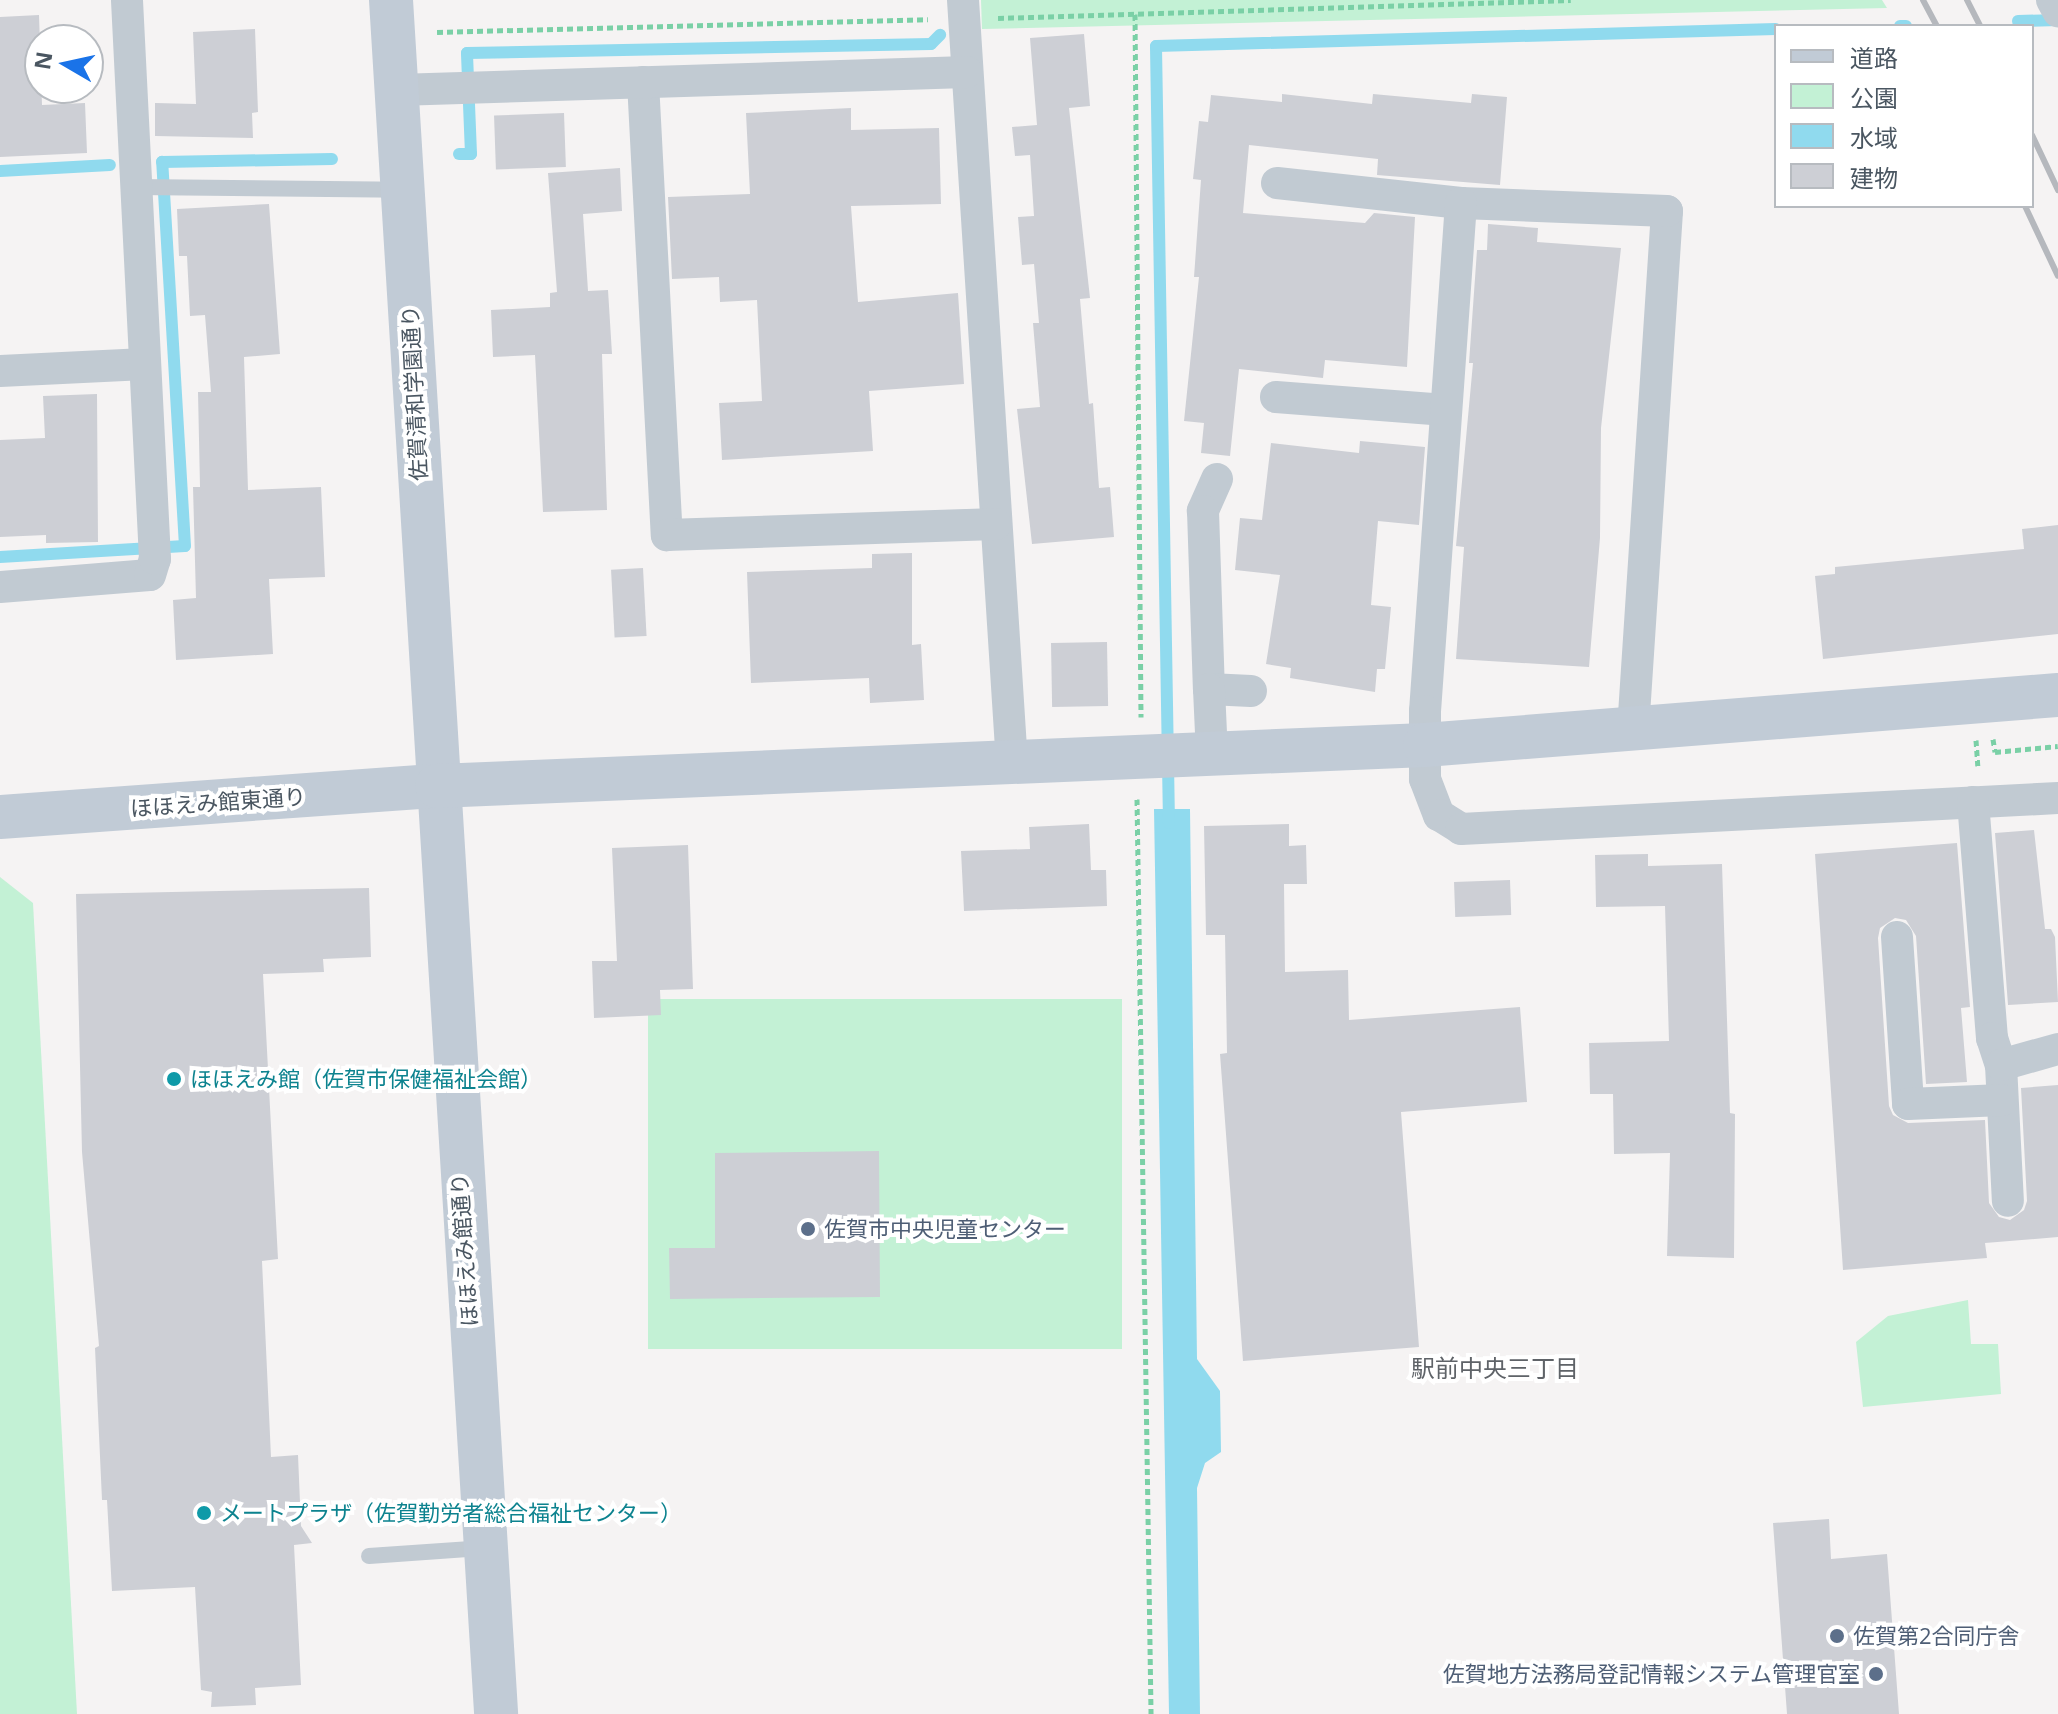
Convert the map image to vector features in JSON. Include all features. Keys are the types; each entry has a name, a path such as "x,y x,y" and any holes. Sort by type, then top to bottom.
{"street":[{"path":"0,587 150,575 155,548 127,0"},
{"name":"佐賀清和学園通り","path":"391,0 437,786"},
{"path":"2052,0 2058,11"},
{"path":"963,9 1012,764"},
{"path":"397,90 967,72"},
{"path":"643,82 667,535 996,524"},
{"path":"1277,183 1461,203 1667,211 1633,730"},
{"path":"1461,203 1425,745 1425,779 1439,815 1461,829 2058,798"},
{"path":"0,371 145,364"},
{"path":"1276,397 1446,410"},
{"path":"1203,755 1209,689 1203,511 1217,479"},
{"path":"1209,689 1251,691"},
{"name":"ほほえみ館東通り","path":"0,817 437,786 1425,745 2058,695"},
{"name":"ほほえみ館通り","path":"437,786 482,1548 496,1714"},
{"path":"1973,802 1992,1038 2001,1065 2008,1201"},
{"path":"1897,937 1908,1104 2002,1100"},
{"path":"2001,1065 2058,1049"}],"lane":[{"path":"136,187 403,191"},
{"path":"369,1556 482,1548"}],"path":[{"path":"437,32 963,9 1135,14 1571,0"},
{"path":"1135,14 1141,722 1137,758 1151,1714"},
{"path":"1995,752 2058,746"}],"green space":[{"path":"981,0 1882,0 1887,8 982,29"},
{"path":"0,877 33,903 77,1714 0,1714"},
{"path":"648,999 1122,999 1122,1349 648,1349"},
{"path":"1968,1300 1971,1344 1998,1344 2001,1394 1863,1407 1856,1342 1888,1316"}],"water":[{"path":"1154,809 1190,809 1197,1359 1220,1391 1221,1452 1205,1463 1197,1488 1200,1714 1169,1714"}],"building":[{"path":"39,15 39,24 24,24 24,104 85,104 87,153 0,157 0,17"},
{"path":"255,29 258,112 252,113 253,138 155,136 155,103 196,104 193,32"},
{"path":"1084,34 1090,106 1069,108 1090,298 1080,299 1089,404 1093,403 1099,488 1110,487 1114,537 1032,544 1017,409 1040,407 1033,323 1039,323 1034,264 1022,265 1018,217 1034,216 1030,155 1015,156 1012,127 1037,125 1030,38"},
{"path":"1282,94 1372,104 1373,94 1471,103 1472,94 1507,97 1500,185 1377,175 1378,159 1249,145 1243,213 1365,223 1374,213 1415,217 1407,367 1325,360 1323,378 1239,369 1230,456 1201,453 1204,423 1184,421 1199,277 1194,277 1201,180 1193,179 1199,121 1208,122 1211,95 1282,102"},
{"path":"851,108 851,130 939,128 941,204 851,206 858,302 958,293 964,384 869,391 873,451 722,460 719,403 762,401 757,300 720,302 719,277 672,279 668,197 750,194 746,113"},
{"path":"564,113 566,167 496,169 494,115"},
{"path":"620,168 622,211 583,214 588,291 608,290 612,354 602,354 607,510 543,512 535,355 493,357 491,310 550,307 550,293 557,292 548,173"},
{"path":"269,204 280,354 244,357 248,490 321,487 325,577 269,579 273,654 176,660 173,600 196,598 193,487 200,487 198,392 211,392 205,315 190,316 187,256 179,256 177,209"},
{"path":"1488,224 1538,228 1537,242 1621,248 1601,428 1600,538 1589,667 1456,659 1464,547 1456,546 1473,363 1469,363 1477,250 1487,250"},
{"path":"97,394 98,542 46,543 46,535 0,537 0,440 45,438 43,396"},
{"path":"1360,441 1425,447 1419,525 1378,521 1371,605 1391,607 1385,669 1377,669 1375,692 1290,678 1291,668 1266,664 1280,575 1235,570 1240,518 1262,520 1271,443 1359,453"},
{"path":"2058,525 2058,634 1823,659 1815,576 1835,574 1835,567 2024,549 2022,529"},
{"path":"912,553 912,645 921,644 924,700 870,703 869,678 751,683 747,572 872,568 872,554"},
{"path":"643,568 647,636 615,638 611,570"},
{"path":"1107,642 1108,706 1052,707 1051,643"},
{"path":"1089,824 1091,870 1106,870 1107,906 964,911 961,851 1030,849 1029,827"},
{"path":"1289,824 1289,846 1306,845 1307,884 1284,884 1285,972 1348,970 1349,1020 1520,1007 1527,1102 1401,1112 1419,1347 1243,1361 1220,1054 1227,1053 1225,935 1206,935 1204,826"},
{"path":"2034,830 2045,929 2051,929 2055,937 2058,1002 2008,1005 1995,833"},
{"path":"1957,843 1970,1007 1961,1008 1967,1082 1926,1084 1916,936 1906,920 1895,918 1880,928 1878,938 1889,1106 1893,1115 1908,1123 1985,1120 1989,1203 1999,1217 2010,1220 2024,1210 2027,1201 2021,1088 2058,1085 2058,1237 1985,1243 1987,1258 1843,1270 1815,854"},
{"path":"688,845 693,989 660,990 661,1015 594,1018 592,961 617,961 612,848"},
{"path":"1648,854 1648,866 1722,864 1730,1113 1735,1114 1734,1258 1667,1256 1670,1153 1614,1154 1613,1094 1590,1094 1589,1043 1669,1041 1665,906 1596,907 1595,855"},
{"path":"1510,880 1511,915 1455,917 1454,882"},
{"path":"369,888 371,957 323,959 324,972 263,974 278,1259 262,1261 271,1457 298,1455 301,1526 312,1543 294,1545 301,1685 255,1688 256,1705 211,1707 212,1692 201,1690 195,1587 112,1591 107,1500 102,1500 95,1348 99,1346 82,1152 76,894"},
{"name":"佐賀市中央児童センター","path":"879,1151 880,1297 670,1299 669,1248 715,1248 715,1153"},
{"name":"佐賀第2合同庁舎","path":"1829,1519 1831,1559 1887,1554 1899,1714 1787,1714 1773,1523"}],"waterway":[{"path":"2018,21 2058,20"},
{"path":"1169,823 1156,46 1774,29"},
{"path":"459,154 471,154 467,53 931,44 940,35"},
{"path":"0,557 185,546 162,162 332,159"},
{"path":"0,171 110,165"}],"railway":[{"path":"1923,0 1936,24"},
{"path":"1967,0 1979,24"},
{"path":"2034,139 2058,190"},
{"path":"2026,208 2058,276"}],"place":[{"name":"ほほえみ館（佐賀市保健福祉会館）","path":"174,1079"},
{"name":"佐賀市中央児童センター","path":"808,1229"},
{"name":"メートプラザ（佐賀勤労者総合福祉センター）","path":"204,1513"},
{"name":"佐賀第2合同庁舎","path":"1837,1636"},
{"name":"佐賀地方法務局登記情報システム管理官室","path":"1876,1674"}],"district":[{"name":"駅前中央三丁目","path":"1495,1368"}]}
